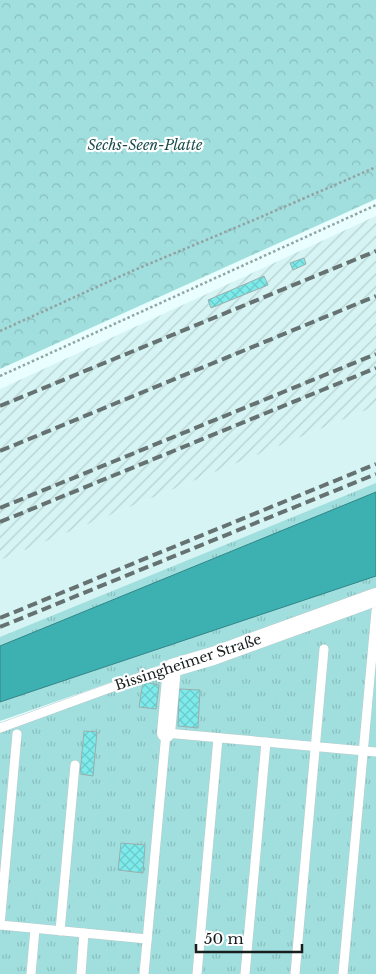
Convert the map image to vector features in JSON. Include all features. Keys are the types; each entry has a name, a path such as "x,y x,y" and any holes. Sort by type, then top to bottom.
{"street":[{"name":"Bissingheimer Straße","path":"172,668 213,656 376,597"},
{"path":"166,733 172,668"}],"lane":[{"path":"343,974 376,611"},
{"path":"294,974 324,649"},
{"name":"Bissingheimer Straße","path":"0,728 151,673 172,668"},
{"path":"144,974 166,733 376,752"},
{"path":"17,734 0,925 147,939"},
{"path":"196,974 218,738"},
{"path":"245,974 266,742"},
{"path":"60,931 75,764"},
{"path":"31,974 35,928"},
{"path":"80,974 84,933"}],"path":[{"path":"0,331 132,271 261,218 376,167"},
{"path":"0,376 376,205"}],"shaded area":[{"path":"376,216 376,406 0,560 0,389"},
{"path":"376,406 376,485 0,638 0,560"},
{"path":"376,492 376,576 0,702 0,646"}],"green space":[{"name":"Sechs-Seen-Platte","path":"0,0 376,0 376,199 0,369"},
{"path":"376,483 376,590 0,721 0,637"},
{"path":"376,602 376,974 0,974 0,733 153,676"}],"building":[{"path":"304,258 306,264 293,270 290,263"},
{"path":"264,276 268,285 211,308 208,300"},
{"path":"143,682 159,685 156,709 139,707"},
{"path":"179,689 200,690 198,728 178,726"},
{"path":"84,731 97,732 93,776 80,774"},
{"path":"121,843 145,845 143,873 118,870"}],"railway":[{"path":"0,406 376,251"},
{"path":"0,451 376,296"},
{"path":"0,508 376,354"},
{"path":"0,522 376,368"},
{"path":"0,618 376,464"},
{"path":"0,627 376,474"}]}
